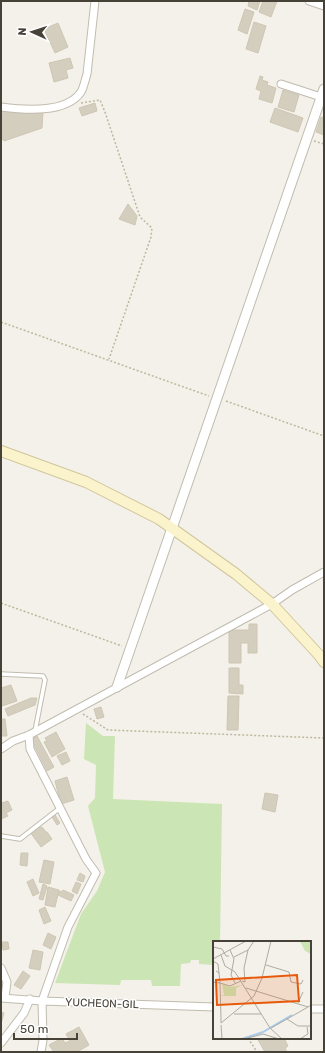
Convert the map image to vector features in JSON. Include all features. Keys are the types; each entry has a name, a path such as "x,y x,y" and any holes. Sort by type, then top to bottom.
{"main road":[{"path":"1,451 86,482 159,519 236,574 272,604 324,662"}],"street":[{"path":"1,107 26,109 60,106 70,102 80,92 84,85 95,1"},
{"path":"309,1 324,6"},
{"path":"117,687 323,93 281,84"},
{"path":"1,749 13,741 32,734 272,604 292,590 324,572"},
{"path":"32,734 30,749 86,859 96,873 68,927 42,1001 43,1040 41,1052"},
{"path":"1,968 7,982 3,997"},
{"name":"YUCHEON-GIL","path":"3,997 42,1001 213,1007"},
{"path":"1,1043 24,1013 30,1000"},
{"path":"311,1009 324,1009"}],"lane":[{"path":"1,674 43,676 46,680 32,734"},
{"path":"1,836 20,839 60,808"}],"path":[{"path":"70,102 77,104 100,100 106,112 140,217 152,228 151,237 108,359"},
{"path":"1,322 324,436"},
{"path":"1,603 130,648"},
{"path":"76,709 108,730 324,738"},
{"path":"249,1039 256,1052"}],"green space":[{"path":"86,723 103,736 115,736 113,799 222,804 220,941 213,941 213,965 199,964 199,960 191,960 190,963 181,964 180,986 152,986 151,980 121,980 120,985 55,983 81,914 97,891 105,872 88,806 95,798 96,765 84,759"}],"building":[{"path":"249,1 260,1 257,10 248,6"},
{"path":"263,1 277,1 271,17 259,12"},
{"path":"245,9 254,12 247,34 238,30"},
{"path":"254,22 266,26 258,53 246,49"},
{"path":"58,23 68,47 55,53 44,29"},
{"path":"70,58 73,68 66,70 68,78 54,82 49,63"},
{"path":"260,76 263,77 262,80 268,82 267,85 276,88 272,103 259,99 261,91 256,89"},
{"path":"283,90 299,95 294,112 278,107"},
{"path":"95,103 97,111 82,116 79,108"},
{"path":"275,108 303,118 298,132 270,122"},
{"path":"1,111 43,112 42,128 4,141 1,138"},
{"path":"321,117 324,118 324,135 316,132"},
{"path":"128,204 137,216 135,225 119,219"},
{"path":"249,624 257,624 257,653 248,653 248,643 241,643 241,663 229,663 229,630 249,630"},
{"path":"229,668 239,668 239,685 243,685 243,694 229,693"},
{"path":"11,685 17,701 2,706 1,688"},
{"path":"228,696 239,696 238,730 227,730"},
{"path":"31,698 37,698 35,705 8,716 5,709"},
{"path":"101,707 104,717 97,719 94,709"},
{"path":"1,719 5,719 7,736 1,736"},
{"path":"56,732 65,749 52,757 44,742 47,741 45,738"},
{"path":"37,736 54,767 47,771 31,739"},
{"path":"66,752 70,761 62,765 57,756"},
{"path":"67,777 74,800 61,804 55,781"},
{"path":"265,793 278,795 275,812 262,809"},
{"path":"1,801 2,803 8,801 12,810 6,813 8,816 1,819"},
{"path":"55,815 60,823 57,825 52,817"},
{"path":"38,826 40,828 42,827 52,839 41,847 30,832"},
{"path":"21,853 28,853 27,866 20,865"},
{"path":"44,860 54,862 50,884 39,882"},
{"path":"80,873 85,876 83,882 77,880"},
{"path":"33,879 39,893 33,896 27,882"},
{"path":"76,882 81,884 77,894 72,891"},
{"path":"43,884 47,886 43,900 39,899"},
{"path":"48,887 59,890 55,907 45,905"},
{"path":"63,890 74,895 71,901 58,895 60,891 62,892"},
{"path":"45,907 51,921 44,924 39,910"},
{"path":"48,933 56,937 51,949 43,945"},
{"path":"2,942 8,942 9,949 3,950"},
{"path":"33,950 43,952 40,970 29,968"},
{"path":"23,971 30,976 21,989 14,985"},
{"path":"1,1012 4,1013 1,1024"},
{"path":"79,1027 89,1045 77,1052 54,1052 49,1045 62,1038 65,1043 70,1041 66,1034"},
{"path":"258,1039 284,1039 288,1046 285,1048 287,1052 265,1052"}]}
